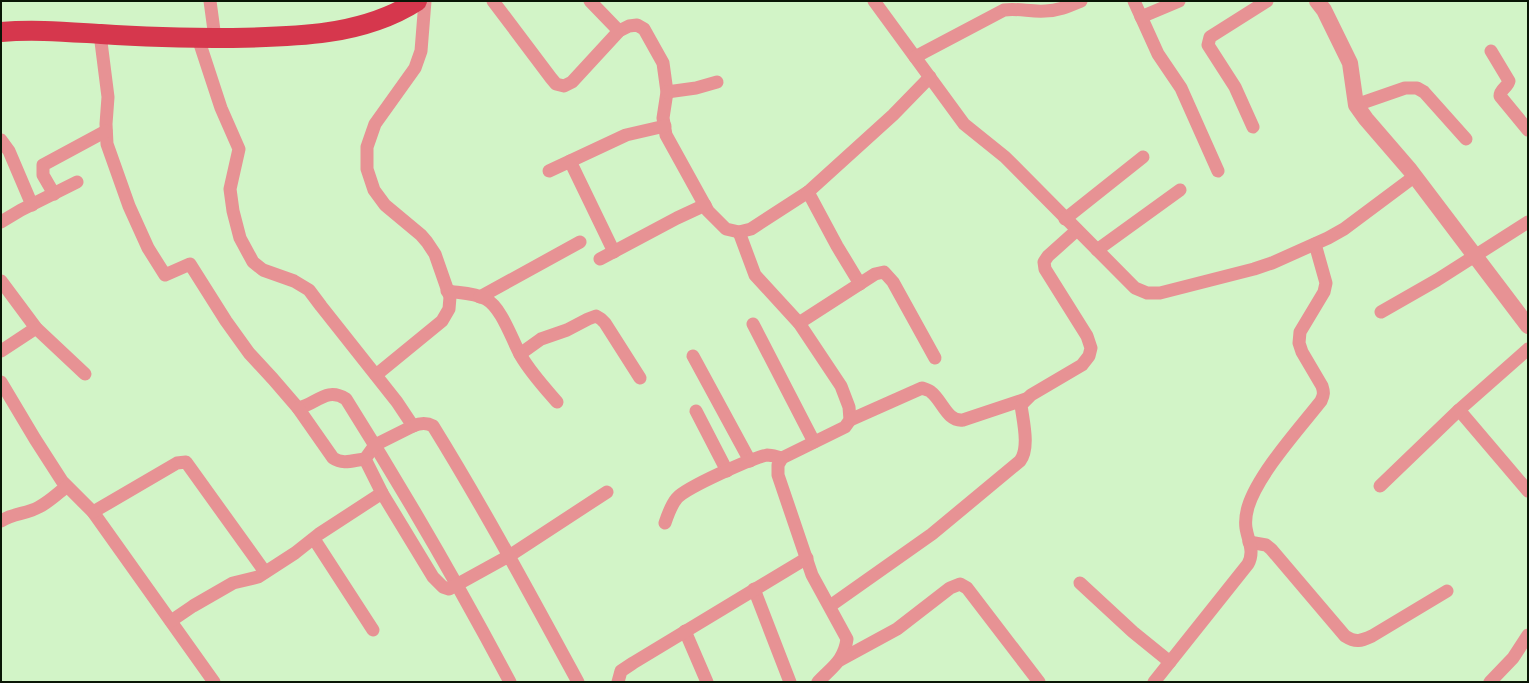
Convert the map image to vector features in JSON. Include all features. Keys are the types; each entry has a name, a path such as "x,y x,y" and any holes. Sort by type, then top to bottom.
{"main road":[{"path":"1,32 62,31 206,38 290,36 351,28 389,16 405,9 417,1"}],"street":[{"path":"210,1 206,38 221,108 239,149 230,189 233,211 240,238 253,262 263,270 294,281 309,290 397,402 413,426"},
{"path":"376,375 442,321 449,309 450,298 435,254 428,242 385,204 374,190 367,169 367,147 375,124 415,68 421,51 425,1"},
{"path":"493,1 556,84 564,86 572,82 619,30 637,25 644,29 663,63 667,92 664,118 666,135 712,215 726,229 739,232 751,229 808,192 893,115 930,77"},
{"path":"590,1 619,30"},
{"path":"874,1 964,124 1005,157 1135,288 1147,293 1160,293 1272,263 1344,229 1415,176"},
{"path":"915,57 1004,10 1013,9 1044,11 1066,7 1081,1"},
{"path":"1134,1 1158,54 1181,88 1218,171"},
{"path":"1141,17 1179,1"},
{"path":"1253,127 1235,87 1208,45 1210,37 1267,1"},
{"path":"1317,1 1324,10 1350,62 1356,105 1366,120 1415,176 1528,326"},
{"path":"100,34 108,97 106,131 107,144 129,206 148,248 165,275 190,264 226,321 249,353 298,408 332,458 338,462 365,459 375,445 413,426 428,423 433,426 473,491 510,556 578,682"},
{"path":"1491,51 1509,81 1509,84 1500,92 1500,96 1528,130"},
{"path":"667,92 696,88 717,82"},
{"path":"1356,105 1405,88 1417,88 1424,92 1466,139"},
{"path":"549,171 626,135 664,126"},
{"path":"54,194 43,175 43,166 106,131"},
{"path":"1,140 9,150 32,205"},
{"path":"1066,219 1143,157"},
{"path":"570,161 614,252"},
{"path":"1,222 77,182"},
{"path":"1097,250 1180,190"},
{"path":"808,192 837,246 860,284"},
{"path":"600,259 677,218 705,205"},
{"path":"1381,312 1437,280 1528,222"},
{"path":"830,606 932,534 1020,461 1025,455 1026,448 1022,405 1031,395 1082,364 1089,356 1091,348 1087,336 1045,270 1044,262 1048,256 1077,230"},
{"path":"739,232 755,275 799,323 841,386 849,407 850,420"},
{"path":"480,297 580,242"},
{"path":"1154,682 1248,564 1252,556 1246,529 1246,516 1254,493 1273,462 1323,396 1324,391 1322,386 1302,352 1299,343 1300,332 1324,292 1326,283 1315,244"},
{"path":"799,323 875,274 884,272 893,282 935,358"},
{"path":"1,280 36,328 85,374"},
{"path":"447,291 480,297 487,300 497,309 520,354 533,374 557,402"},
{"path":"520,354 541,339 567,330 588,318 596,316 605,323 640,378"},
{"path":"753,324 814,442"},
{"path":"1,351 36,328"},
{"path":"1380,486 1459,410 1528,349"},
{"path":"693,356 750,461"},
{"path":"1,382 66,487 93,512 214,682"},
{"path":"665,523 670,508 678,497 687,489 750,461 765,456 782,458 845,427 850,420 922,388 930,391 957,421 1026,399"},
{"path":"298,408 305,407 326,395 339,394 346,399 375,445 482,629 510,682"},
{"path":"1459,410 1528,491"},
{"path":"696,411 727,471"},
{"path":"782,458 778,465 778,474 812,575 847,639 845,650 840,660"},
{"path":"365,459 382,493 433,577 443,588 449,589 510,556 607,492"},
{"path":"93,512 177,463 186,462 265,572"},
{"path":"1,521 10,516 39,508 66,487"},
{"path":"171,621 193,606 233,583 258,577 382,493"},
{"path":"314,539 373,630"},
{"path":"1249,542 1272,549 1345,636 1352,641 1360,642 1372,636 1447,591"},
{"path":"618,682 621,671 807,558"},
{"path":"1080,583 1133,632 1170,662"},
{"path":"818,682 840,660 897,629 950,588 960,584 967,588 1039,682"},
{"path":"754,589 790,682"},
{"path":"685,631 707,682"},
{"path":"1490,682 1513,658 1528,635"}]}
